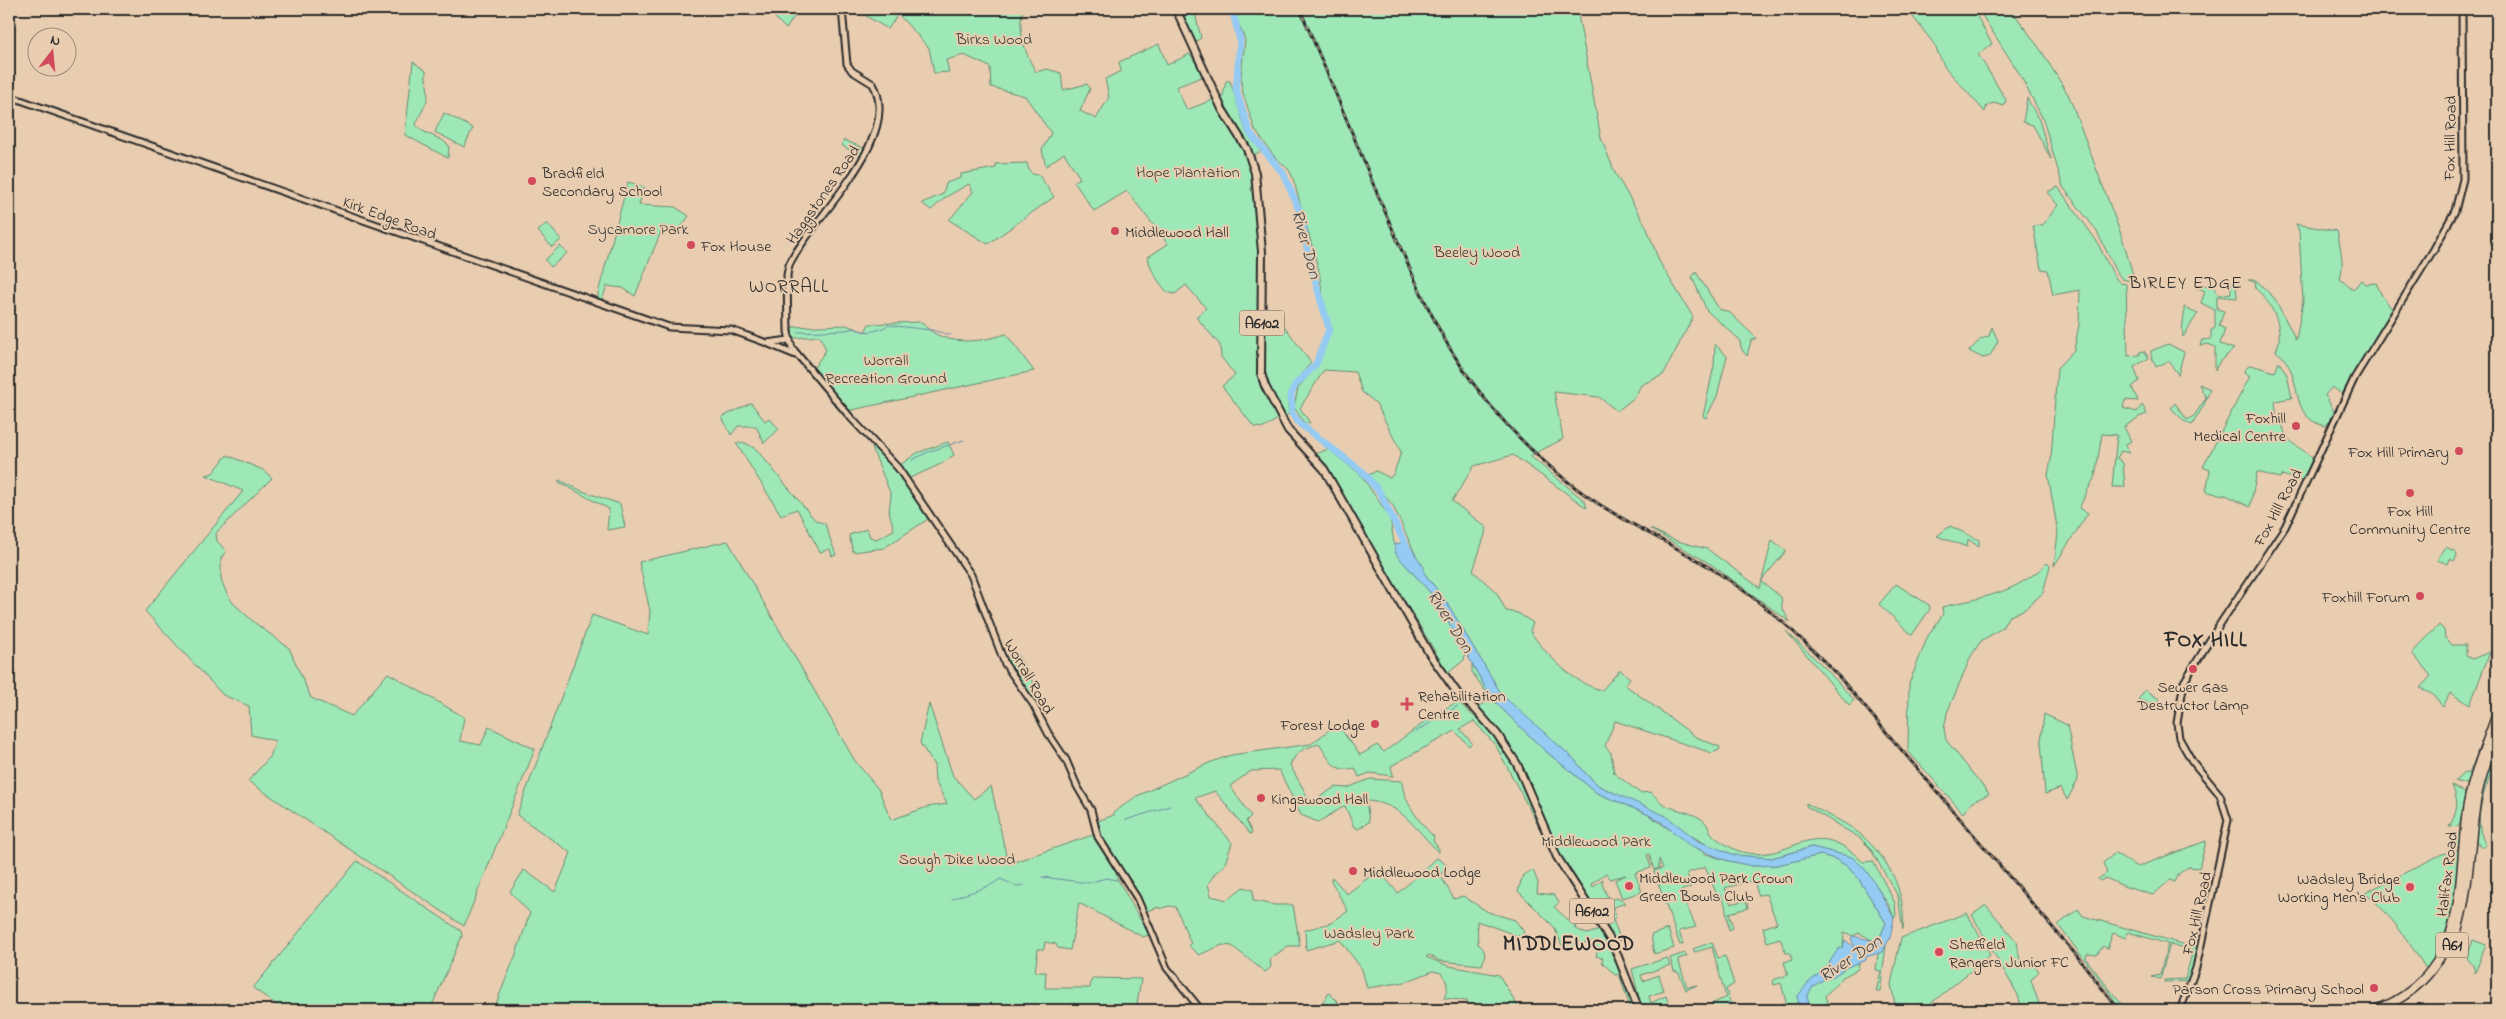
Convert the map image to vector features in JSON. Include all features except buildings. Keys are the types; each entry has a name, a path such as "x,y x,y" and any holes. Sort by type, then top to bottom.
{"highway":[{"name":"Halifax Road","path":"2378,1010 2400,999 2417,985 2434,968 2444,952 2457,910 2469,852 2468,806 2474,778 2497,714"},
{"name":"Halifax Road","path":"2390,1010 2423,987 2448,954 2462,914 2478,791 2497,735"}],"main road":[{"name":"A6102","path":"1176,9 1219,103 1250,157 1255,173 1261,223 1261,373 1265,386 1292,435 1324,469 1416,633 1442,674 1458,694 1480,714 1507,748 1521,773 1563,868 1614,944 1639,1010"}],"street":[{"name":"Haggstones Road","path":"792,348 789,340 787,284 789,265 866,155 878,113 878,99 873,84 852,71 847,64 842,9"},
{"name":"Fox Hill Road","path":"2180,1010 2196,968 2228,820 2220,795 2192,761 2179,738 2178,718 2184,682 2218,626 2285,527 2355,376 2434,250 2454,211 2462,179 2462,9"},
{"name":"Kirk Edge Road","path":"9,96 669,328 738,331 798,356"},
{"path":"767,343 789,340"},
{"name":"Worrall Road","path":"792,348 851,418 898,468 971,575 1004,664 1066,760 1077,786 1091,810 1098,838 1137,898 1167,968 1201,1010"}],"green space":[{"path":"766,9 799,9 786,29"},
{"name":"Hope Plantation","path":"870,9 1023,9 1021,25 1023,42 1028,58 1036,72 1047,69 1061,73 1063,90 1087,84 1090,89 1080,111 1096,119 1109,97 1105,79 1121,71 1119,62 1159,44 1167,65 1190,54 1204,76 1176,87 1187,110 1215,99 1235,129 1244,148 1251,173 1258,227 1259,382 1279,418 1264,428 1254,427 1222,386 1235,375 1221,357 1220,345 1196,317 1206,308 1186,285 1175,294 1167,292 1158,280 1148,257 1168,244 1127,191 1094,211 1074,182 1080,178 1064,153 1046,166 1042,150 1051,133 1025,96 991,87 990,67 964,55 946,60 949,72 934,73 929,48 898,14 888,29 866,16"},
{"path":"1176,9 1194,9 1201,38 1195,42 1191,40"},
{"name":"Beeley Wood","path":"1233,9 1577,9 1601,138 1615,173 1646,226 1659,261 1693,317 1663,375 1641,385 1635,397 1617,411 1599,397 1554,392 1563,439 1530,456 1585,501 1587,508 1513,455 1474,466 1452,501 1487,528 1473,571 1497,593 1506,611 1518,613 1533,623 1530,631 1536,640 1571,675 1581,682 1602,690 1620,670 1630,678 1625,685 1696,737 1720,747 1719,750 1712,753 1615,721 1605,746 1611,753 1614,773 1640,793 1651,792 1665,805 1700,818 1714,836 1739,851 1760,854 1816,840 1829,841 1845,847 1863,862 1873,861 1895,903 1896,916 1894,918 1890,907 1864,868 1851,857 1812,847 1772,858 1735,855 1711,847 1621,796 1599,786 1574,759 1518,712 1502,695 1447,603 1424,573 1393,506 1369,475 1376,471 1390,478 1394,473 1401,452 1376,403 1362,392 1355,372 1324,370 1300,408 1310,423 1304,423 1294,407 1298,388 1311,372 1327,343 1326,317 1319,271 1293,178 1289,170 1274,156 1255,130 1242,90 1241,75 1245,40"},
{"path":"1907,9 1973,9 1992,44 1978,54 2006,100 2004,106 1994,103 1987,105 1985,112 1944,66 1934,44"},
{"name":"BIRLEY EDGE","path":"1978,9 2011,9 2042,52 2069,96 2122,237 2135,282 2122,279 2118,274 2096,230 2063,187 2043,119 2019,73"},
{"path":"413,62 426,71 428,92 426,102 416,125 424,132 442,140 449,146 448,158 405,135"},
{"path":"1226,81 1230,81 1247,134 1261,151 1254,155 1222,100"},
{"path":"2027,98 2039,120 2051,159 2033,125 2023,122"},
{"path":"444,113 473,128 464,147 435,132"},
{"path":"844,140 866,149 862,157 841,145"},
{"path":"1027,163 1030,172 1039,175 1054,197 988,244 949,220 973,192 969,184 946,197 931,210 922,203 943,194 946,183 961,178 961,174 996,168 996,164"},
{"name":"Sycamore Park","path":"628,182 644,187 639,205 675,207 689,216 676,234 662,229 635,296 623,288 607,286 602,300 598,299 598,293"},
{"path":"2058,187 2096,240 2114,276 2120,283 2126,284 2128,356 2140,355 2140,352 2144,351 2149,358 2134,367 2139,381 2132,387 2138,401 2125,400 2123,408 2137,412 2142,405 2147,414 2124,427 2131,441 2126,444 2129,453 2121,451 2117,458 2123,463 2125,487 2112,487 2117,435 2102,434 2095,476 2079,508 2088,513 2054,566 2058,533 2048,475 2051,460 2057,368 2074,350 2079,325 2080,290 2053,295 2048,270 2041,269 2033,226 2043,225 2058,205 2047,192"},
{"path":"547,223 561,240 552,247 538,231"},
{"path":"2296,224 2337,231 2342,261 2340,279 2353,290 2361,280 2365,284 2376,283 2382,296 2393,310 2342,394 2332,387 2325,395 2335,413 2326,426 2313,421 2305,414 2300,405 2291,371 2285,360 2276,351 2279,343 2279,334 2276,317 2267,301 2255,288 2256,282 2248,280 2256,280 2275,299 2296,340 2303,301 2299,231"},
{"path":"560,246 567,253 551,267 545,260"},
{"path":"1696,272 1719,309 1729,312 1756,338 1751,341 1747,356 1742,350 1739,339 1707,311 1692,277"},
{"path":"2231,282 2236,285 2237,298 2217,296 2217,309 2224,311 2219,326 2225,329 2220,344 2234,349 2220,361 2215,370 2215,347 2208,344 2200,346 2202,340 2211,339 2211,330 2215,328 2215,310 2201,303 2205,291 2195,287 2214,284 2215,290 2219,295 2231,293"},
{"path":"2184,307 2198,313 2183,337 2182,329"},
{"path":"1278,317 1311,363 1293,386 1288,406 1289,414 1284,417 1269,390 1263,373 1265,319"},
{"name":"Worrall Recreation Ground","path":"921,322 939,336 961,341 972,341 1006,334 1034,371 847,411 813,369 826,350 820,336 793,338 792,327 846,325 865,332 869,324"},
{"path":"1992,327 1998,341 1990,356 1983,358 1969,351 1981,339 1989,336"},
{"path":"1715,344 1727,356 1717,396 1706,418 1703,416 1714,366"},
{"path":"2168,344 2184,352 2178,375 2169,361 2156,367 2151,355 2151,351"},
{"path":"2279,362 2287,375 2292,398 2275,401 2277,423 2282,423 2290,441 2313,459 2305,479 2299,480 2282,475 2280,478 2257,472 2250,507 2226,495 2206,492 2210,470 2203,467 2250,376 2244,372 2245,369 2251,365 2275,372"},
{"path":"2199,384 2210,389 2204,405 2192,425 2184,421 2171,408 2175,403 2187,420 2194,416 2206,398"},
{"path":"751,403 765,421 769,418 779,429 764,443 756,426 738,426 731,435 722,417"},
{"path":"948,442 954,455 941,464 910,478 900,465 917,453"},
{"path":"736,443 745,443 756,449 815,520 825,524 836,555 832,556 830,549 820,552 797,509 781,515"},
{"path":"876,446 905,482 928,519 884,548 853,552 849,535 867,529 870,537 876,539 894,530 889,511 891,495 872,448"},
{"path":"1328,449 1361,475 1390,518 1396,554 1435,598 1465,651 1464,660 1448,673 1383,565 1329,469 1316,454"},
{"path":"227,455 263,470 272,478 216,533 217,541 226,551 221,558 221,579 233,603 255,623 289,648 311,698 352,716 388,673 464,717 460,741 481,745 489,727 535,749 464,926 248,781 270,757 276,741 251,735 249,706 223,695 145,611 243,491 206,475 213,473"},
{"path":"559,480 582,491 620,504 625,527 607,530 609,509 559,482"},
{"path":"1950,526 1979,540 1979,547 1968,539 1967,547 1937,536"},
{"path":"1650,529 1677,541 1707,549 1760,588 1762,582 1781,597 1782,608 1790,622 1712,565"},
{"path":"1772,540 1786,551 1762,580"},
{"name":"Sough Dike Wood","path":"728,541 855,761 879,790 891,820 927,807 947,804 935,781 934,765 920,743 929,704 953,776 974,799 991,786 1008,864 1093,835 1116,872 1117,878 1149,935 1143,937 1079,903 1070,950 1058,948 1056,944 1045,942 1044,949 1038,949 1035,972 1046,972 1045,988 1090,988 1092,978 1141,979 1136,1010 496,1010 495,1006 530,913 510,892 524,870 555,892 571,853 517,815 592,615 648,635 650,611 639,562"},
{"path":"2446,547 2456,552 2457,556 2454,561 2450,559 2448,564 2437,560"},
{"path":"2047,563 2050,566 2043,593 2025,609 2008,617 2002,628 1981,641 1971,656 1947,713 1944,729 1946,740 1989,794 1972,802 1963,813 1908,751 1909,684 1928,636 1943,614 1942,607 1985,597 2011,588 2023,582"},
{"path":"1896,584 1929,605 1930,609 1912,635 1879,604"},
{"path":"2439,625 2444,630 2445,638 2452,645 2466,645 2466,656 2472,659 2490,652 2470,705 2450,693 2443,707 2432,693 2420,688 2431,676 2412,653"},
{"path":"1786,631 1825,668 1854,700 1849,705"},
{"path":"1017,654 1042,698 1034,701 1006,659"},
{"name":"Middlewood Park","path":"1472,664 1492,699 1543,749 1597,793 1647,814 1706,854 1752,866 1777,865 1821,855 1835,859 1847,866 1858,878 1886,923 1881,935 1874,941 1859,933 1853,936 1844,932 1843,947 1838,950 1859,963 1858,969 1843,977 1825,996 1830,1010 1769,1010 1786,1002 1781,983 1774,985 1773,980 1788,975 1784,962 1792,960 1790,953 1786,953 1780,938 1767,942 1763,928 1777,923 1766,894 1758,895 1754,880 1725,888 1731,904 1746,900 1748,908 1729,913 1733,928 1729,930 1725,904 1721,895 1717,895 1705,867 1687,873 1691,887 1680,891 1696,927 1679,931 1683,944 1680,945 1654,871 1663,868 1659,859 1659,868 1654,870 1649,854 1647,855 1651,868 1635,873 1642,892 1622,898 1615,880 1626,875 1610,879 1606,873 1591,884 1593,887 1603,879 1602,884 1609,900 1617,898 1626,903 1613,907 1616,916 1613,920 1621,941 1614,939 1560,858 1520,765 1477,708 1485,703 1481,699 1486,692 1472,672"},
{"path":"2145,690 2159,699 2158,705 2138,700"},
{"path":"1458,702 1490,731 1513,763 1552,852 1496,746 1474,721 1460,729 1472,743 1469,746 1455,731 1391,766 1393,776 1370,773 1359,777 1355,768 1342,769 1333,764 1319,744 1309,747 1295,756 1290,765 1311,803 1335,787 1347,788 1370,779 1402,781 1409,804 1418,819 1434,837 1433,841 1439,852 1407,819 1389,806 1366,801 1369,822 1358,829 1354,827 1345,806 1318,822 1301,815 1279,770 1251,771 1230,786 1251,816 1246,821 1252,833 1250,834 1215,791 1195,798 1232,843 1224,866 1215,873 1208,884 1211,896 1227,900 1243,887 1253,890 1253,901 1275,905 1293,905 1300,946 1288,946 1270,959 1271,967 1265,972 1232,946 1222,945 1199,955 1188,945 1191,944 1176,907 1169,906 1160,909 1159,907 1146,911 1134,886 1103,840 1098,821 1114,815 1113,813 1137,796 1209,763 1231,755 1311,744 1337,724 1360,755 1377,745 1384,752 1438,712"},
{"path":"2497,703 2497,709 2470,783 2466,784 2455,781 2464,773 2469,774"},
{"path":"2044,714 2067,725 2078,780 2067,800 2061,788 2045,794 2041,741"},
{"path":"2497,741 2496,754 2484,793 2479,819 2486,845 2482,847 2474,841 2480,789"},
{"path":"2452,785 2466,794 2459,826 2449,827 2456,807 2456,797"},
{"path":"1806,803 1854,829 1879,854 1894,877 1898,889 1902,902 1903,929 1898,896 1870,848 1860,838 1806,806"},
{"path":"2457,833 2460,835 2458,870 2453,906 2443,939 2427,970 2391,919 2365,893 2442,854 2459,850 2449,834"},
{"path":"2206,841 2199,868 2188,867 2179,874 2175,882 2170,880 2153,895 2123,886 2106,878 2100,881 2098,879 2107,873 2103,863 2115,853 2137,867"},
{"name":"Wadsley Park","path":"1437,858 1447,865 1440,875 1454,899 1463,896 1488,912 1515,920 1524,932 1521,937 1477,921 1478,944 1485,953 1482,965 1440,961 1429,955 1426,957 1449,966 1499,975 1520,1010 1472,1010 1467,1001 1444,998 1447,991 1445,979 1441,973 1433,971 1405,982 1367,988 1362,969 1340,940 1306,950 1305,930 1331,923 1348,911 1331,881 1332,877 1347,894 1378,870 1398,893"},
{"path":"357,861 461,931 462,936 430,1010 284,1010 253,988"},
{"path":"1533,870 1538,883 1537,893 1554,895 1559,903 1554,907 1576,927 1574,928 1587,934 1600,930 1618,961 1636,1010 1631,1010 1619,974 1615,975 1602,962 1603,958 1596,956 1598,948 1591,941 1564,950 1554,927 1518,891 1523,875"},
{"path":"1986,905 2017,942 2020,961 2024,967 2032,963 2039,971 2031,980 2041,1010 2022,1010 2018,995 1972,915"},
{"path":"2078,909 2083,916 2193,947 2195,940 2200,942 2189,981 2164,982 2164,980 2185,979 2193,950 2170,944 2160,979 2151,976 2160,974 2168,944 2128,932 2126,938 2113,933 2107,949 2103,946 2097,955 2087,954 2086,959 2126,1010 2121,1010 2058,925"},
{"path":"1967,913 1990,955 1923,1010 1896,1010 1891,984 1901,938"},
{"path":"1668,929 1674,948 1654,954 1651,935"},
{"path":"2473,940 2486,945 2475,973 2473,965 2467,958"},
{"path":"1712,942 1718,958 1725,956 1734,984 1726,989 1731,1005 1717,1010 1710,1005 1726,997 1712,947 1695,952 1693,949"},
{"path":"1886,946 1880,992 1876,992 1881,971 1876,970 1878,954"},
{"path":"1685,953 1687,956 1678,959 1687,987 1697,985 1686,990 1679,973 1674,971 1670,958"},
{"path":"1667,958 1670,965 1641,975 1643,981 1659,975 1664,991 1649,996 1651,1003 1666,996 1670,1010 1642,1010 1632,969"},
{"path":"1329,993 1339,1003 1329,1008 1321,1006"}],"water":[{"path":"1400,543 1408,544 1424,567 1424,573 1447,603 1502,695 1574,759 1599,786 1666,816 1698,841 1735,855 1772,858 1812,847 1852,857 1864,868 1875,883 1894,918 1890,938 1882,952 1866,957 1866,960 1847,967 1812,987 1807,997 1811,1010 1800,1010 1797,997 1808,983 1826,968 1838,949 1843,947 1845,940 1855,948 1851,938 1853,936 1874,941 1881,935 1886,923 1858,878 1847,866 1835,859 1821,855 1777,865 1752,866 1725,860 1689,845 1661,822 1647,814 1597,793 1543,749 1492,699 1435,598 1396,554 1394,545"}],"waterway":[{"name":"River Don","path":"1232,9 1240,40 1236,90 1250,133 1283,173 1300,212 1309,258 1329,329 1316,364 1295,385 1291,395 1292,414 1300,424 1363,472 1380,493 1419,572"},
{"path":"798,332 855,328 871,331 888,325 931,330 951,335"},
{"path":"912,460 928,452 964,440"},
{"path":"1483,699 1491,694"},
{"path":"1415,732 1458,706"},
{"path":"1126,820 1170,806"},
{"path":"1042,877 1088,883 1106,878 1117,880"},
{"path":"952,899 984,888 1000,879 1017,886 1024,885"}],"railway":[{"path":"1300,9 1416,283 1445,340 1470,379 1485,398 1515,433 1567,481 1601,506 1694,558 1730,581 1764,606 1811,648 1841,679 2077,956 2119,1010"}],"place":[{"name":"Bradfield Secondary School","path":"532,181"},
{"name":"Middlewood Hall","path":"1115,231"},
{"name":"Fox House","path":"691,245"},
{"name":"Foxhill Medical Centre","path":"2296,426"},
{"name":"Fox Hill Primary","path":"2459,451"},
{"name":"Fox Hill Community Centre","path":"2410,493"},
{"name":"Foxhill Forum","path":"2420,596"},
{"name":"Sewer Gas Destructor Lamp","path":"2193,669"},
{"name":"Rehabilitation Centre","path":"1407,704"},
{"name":"Forest Lodge","path":"1375,724"},
{"name":"Kingswood Hall","path":"1261,798"},
{"name":"Middlewood Lodge","path":"1353,871"},
{"name":"Middlewood Park Crown Green Bowls Club","path":"1629,886"},
{"name":"Wadsley Bridge Working Men's Club","path":"2410,887"},
{"name":"Sheffield Rangers Junior FC","path":"1939,952"},
{"name":"Parson Cross Primary School","path":"2374,988"}],"district":[{"name":"BIRLEY EDGE","path":"2186,282"},
{"name":"WORRALL","path":"789,285"},
{"name":"FOX HILL","path":"2206,639"},
{"name":"MIDDLEWOOD","path":"1569,943"}],"park label":[{"name":"Birks Wood","path":"994,38"}]}
